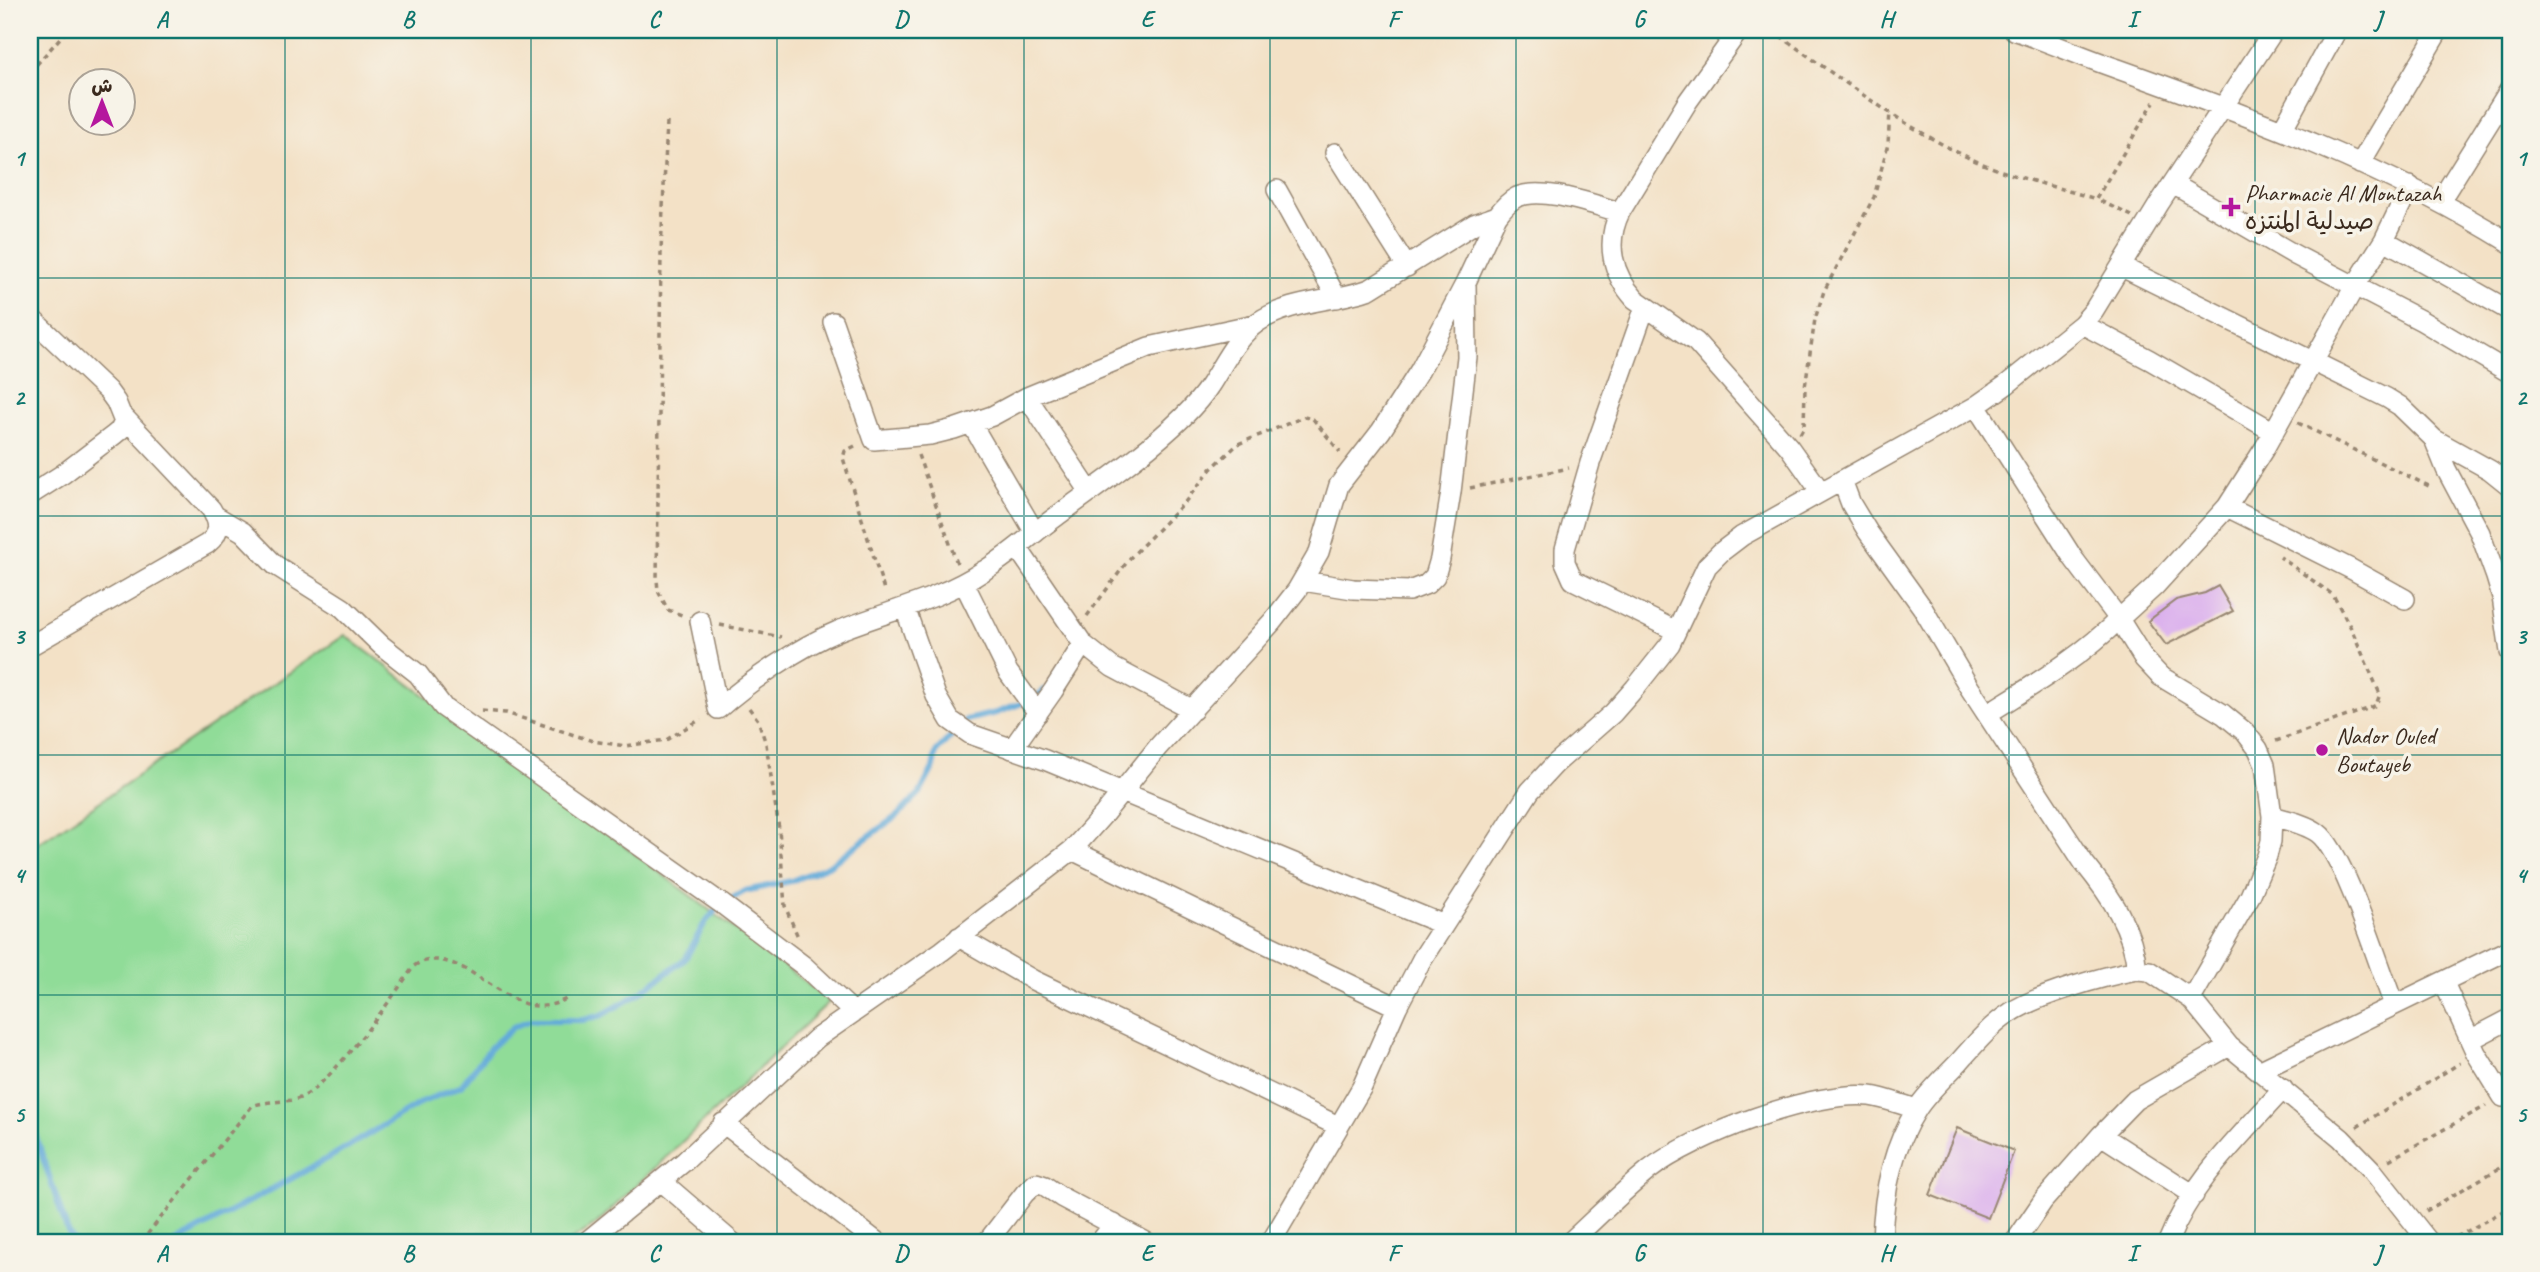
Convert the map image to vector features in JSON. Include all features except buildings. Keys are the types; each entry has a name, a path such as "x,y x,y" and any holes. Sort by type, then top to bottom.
{"street":[{"path":"1740,30 1688,100 1620,212 1613,226 1613,259 1628,292 1696,342 1789,447 1821,492"},
{"path":"2014,30 2225,106 2281,130 2410,186 2510,243"},
{"path":"1271,1242 1362,1087 1397,1007 1444,925 1530,791 1555,764 1613,713 1670,644 1707,566 1742,536 1976,406 2082,324 2109,289 2148,223 2274,30"},
{"path":"2281,130 2337,30"},
{"path":"2360,164 2439,30"},
{"path":"2440,201 2510,89"},
{"path":"1335,153 1407,267"},
{"path":"2173,184 2295,255 2433,327 2510,373"},
{"path":"1987,714 2096,642 2154,587 2227,507 2279,424 2355,286 2384,240 2410,186"},
{"path":"1277,190 1338,298"},
{"path":"587,1242 685,1161 817,1038 959,937 1072,850 1124,792 1158,747 1237,657 1272,622 1303,581 1319,552 1339,485 1381,430 1420,370 1497,216 1512,200 1527,195 1557,196 1620,212"},
{"path":"699,621 718,709 737,693 836,632 964,583 1017,547 1144,451 1184,417 1209,387 1241,337 1256,324 1287,308 1370,289 1474,224 1497,216"},
{"path":"2384,240 2510,311"},
{"path":"2122,267 2400,406 2434,439 2480,463 2510,486"},
{"path":"1303,581 1353,589 1409,591 1427,584 1435,576 1451,492 1467,357 1466,282"},
{"path":"1645,307 1590,463 1565,549 1567,572 1573,580 1587,588 1676,631"},
{"path":"30,317 108,391 123,416 214,515 243,532 275,565 343,608 381,645 418,674 443,707 722,904 804,966 853,1012"},
{"path":"833,321 874,440 943,432 992,416 1027,397 1149,347 1256,324"},
{"path":"2082,324 2279,424"},
{"path":"1027,397 1090,492"},
{"path":"1976,406 2058,535 2144,659 2160,676 2223,714 2245,732 2258,749 2265,765 2272,816 2271,841 2263,870 2192,999"},
{"path":"30,495 63,474 120,430 124,422 123,416"},
{"path":"971,423 1035,533"},
{"path":"2434,439 2480,533 2496,577 2502,597 2510,652"},
{"path":"1842,480 1851,504 1868,532 1922,607 1987,714 2084,863 2104,888 2132,942 2137,970"},
{"path":"2227,507 2405,599"},
{"path":"30,646 207,544 218,532 214,515"},
{"path":"1017,547 1080,640 1112,667 1193,710"},
{"path":"964,583 1008,673 1038,713"},
{"path":"898,610 936,696 950,719 970,734 1124,792 1444,925"},
{"path":"1012,749 1038,713 1080,640"},
{"path":"2272,816 2317,832 2331,848 2344,871 2394,1005"},
{"path":"1072,850 1397,1007"},
{"path":"959,937 1033,980 1338,1126"},
{"path":"2261,1070 2510,949"},
{"path":"1882,1242 1888,1176 1895,1154 1917,1109 1996,1023 2032,1000 2137,970 2149,971 2192,999 2229,1046 2341,1138 2372,1170 2429,1242"},
{"path":"2444,983 2473,1046 2507,1095"},
{"path":"2473,1046 2510,1019"},
{"path":"2015,1242 2043,1201 2135,1100 2229,1046"},
{"path":"2168,1242 2175,1226 2221,1155 2283,1089"},
{"path":"1570,1242 1650,1170 1707,1136 1771,1112 1831,1099 1870,1096 1917,1109"},
{"path":"723,1124 877,1242"},
{"path":"2101,1135 2194,1195"},
{"path":"661,1181 732,1242"},
{"path":"987,1242 1036,1183 1146,1242"},
{"path":"1100,1242 1114,1224"}],"path":[{"path":"30,72 67,30"},
{"path":"1772,30 1890,111 1959,153 1988,166 2096,199 2148,223"},
{"path":"2096,199 2164,85"},
{"path":"1789,447 1804,427 1805,387 1815,318 1824,291 1874,197 1888,144 1890,111"},
{"path":"667,122 661,250 658,591 668,610 699,621 814,644"},
{"path":"1080,640 1083,621 1130,558 1185,502 1211,469 1238,444 1304,417 1313,419 1351,467"},
{"path":"2279,424 2464,503"},
{"path":"911,436 964,583"},
{"path":"874,440 847,449 844,458 898,610"},
{"path":"1451,492 1590,463"},
{"path":"2258,749 2286,736 2370,708 2376,705 2380,694 2351,628 2333,595 2272,552"},
{"path":"737,693 758,720 766,744 779,828 785,906 802,946 804,966"},
{"path":"481,710 506,713 593,741 625,746 666,740 718,709"},
{"path":"141,1242 252,1106 265,1101 300,1098 311,1091 337,1065 414,966 424,959 436,959 456,965 528,1004 556,1004 566,999"},
{"path":"2341,1138 2473,1046"},
{"path":"2372,1170 2507,1095"},
{"path":"2412,1220 2510,1162"},
{"path":"2448,1242 2510,1207"}],"green space":[{"path":"345,635 830,1001 595,1225 568,1242 30,1242 30,849"}],"waterway":[{"path":"176,1242 332,1156 422,1102 461,1086 491,1047 513,1027 530,1020 584,1020 602,1015 637,995 685,959 706,921 722,904 745,891 791,881 828,866 897,816 920,793 933,768 936,752 966,720 996,713 1033,699 1045,690"},
{"path":"30,1126 67,1230 74,1242"}],"place":[{"name":"Pharmacie Al Montazah صيدلية المنتزه","path":"2231,207"},
{"name":"Nador Ouled Boutayeb","path":"2322,750"}]}
